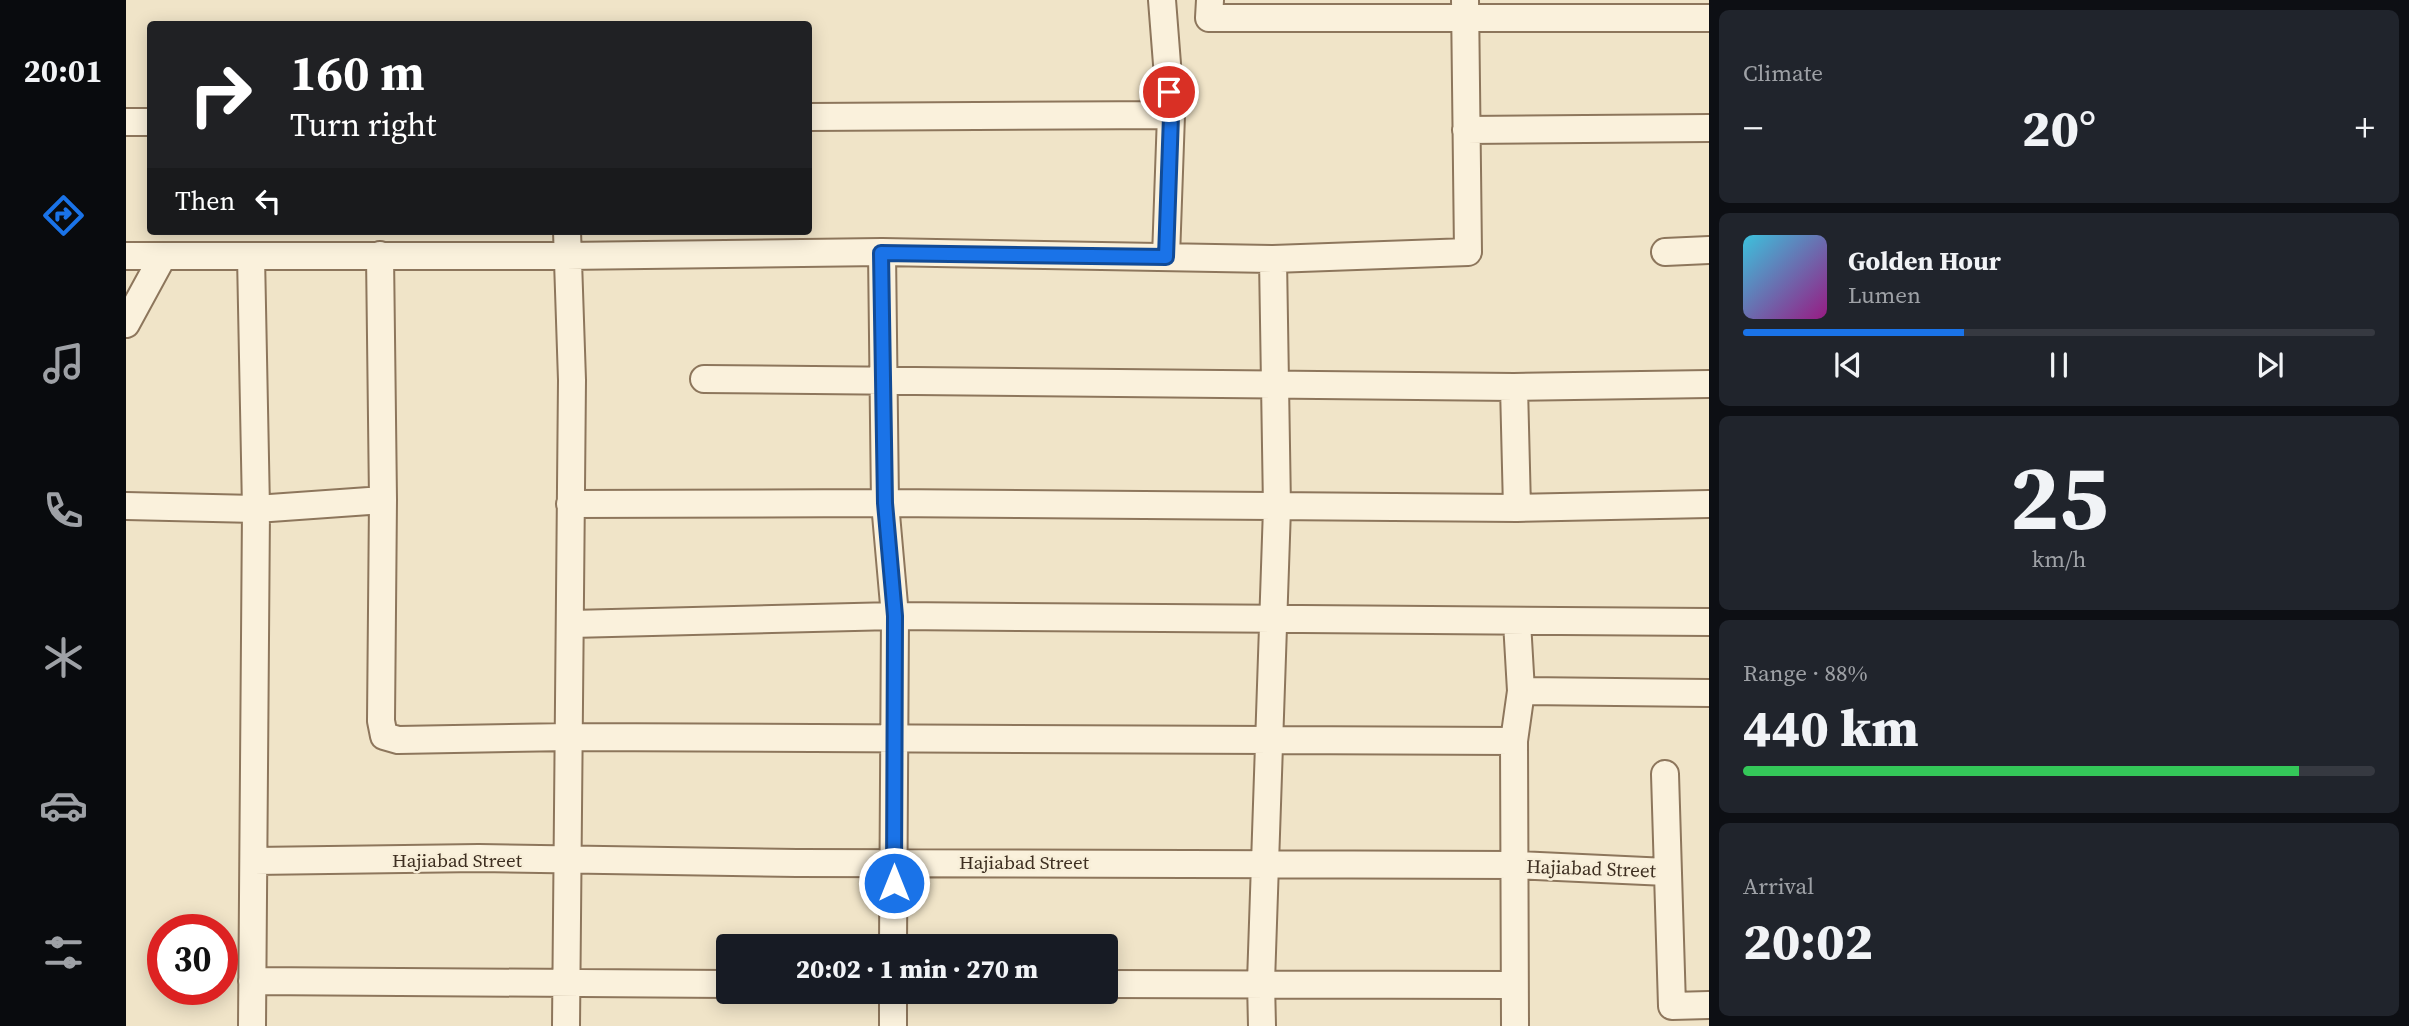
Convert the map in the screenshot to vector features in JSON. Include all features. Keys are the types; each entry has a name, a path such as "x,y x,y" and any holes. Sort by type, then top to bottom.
{"street":[{"path":"1162,0 1171,116 1166,257"},
{"path":"1210,0 1209,18 1465,9 1709,18"},
{"path":"126,256 380,256 567,244 881,253 1273,259 1468,252 1465,9"},
{"path":"812,117 1171,116"},
{"path":"126,122 147,122"},
{"path":"1466,130 1709,128"},
{"path":"566,1026 572,380 567,244"},
{"path":"1665,252 1709,250"},
{"path":"881,253 885,503 895,616 893,934"},
{"path":"126,324 163,256"},
{"path":"251,256 256,509 251,1026"},
{"path":"380,256 383,500 381,721 384,736 398,740 570,737 1514,741"},
{"path":"1262,1026 1261,982 1277,508 1273,259"},
{"path":"704,379 1514,387 1709,384"},
{"path":"1514,387 1517,508"},
{"path":"126,506 256,509 383,500"},
{"path":"570,505 885,503 1517,508 1709,504"},
{"path":"571,624 895,616 1709,622"},
{"path":"1515,1026 1514,741 1521,691 1517,622"},
{"path":"1521,691 1709,693"},
{"path":"1665,774 1672,1006 1709,1005"},
{"name":"Hajiabad Street","path":"254,861 479,858 568,861 1516,865 1667,872"},
{"path":"252,981 716,984"},
{"path":"1118,984 1261,982 1513,985"},
{"path":"893,1004 893,1026"}],"route":[{"path":"894,883 895,616 885,503 881,253 1166,257 1171,116 1169,92"}]}
